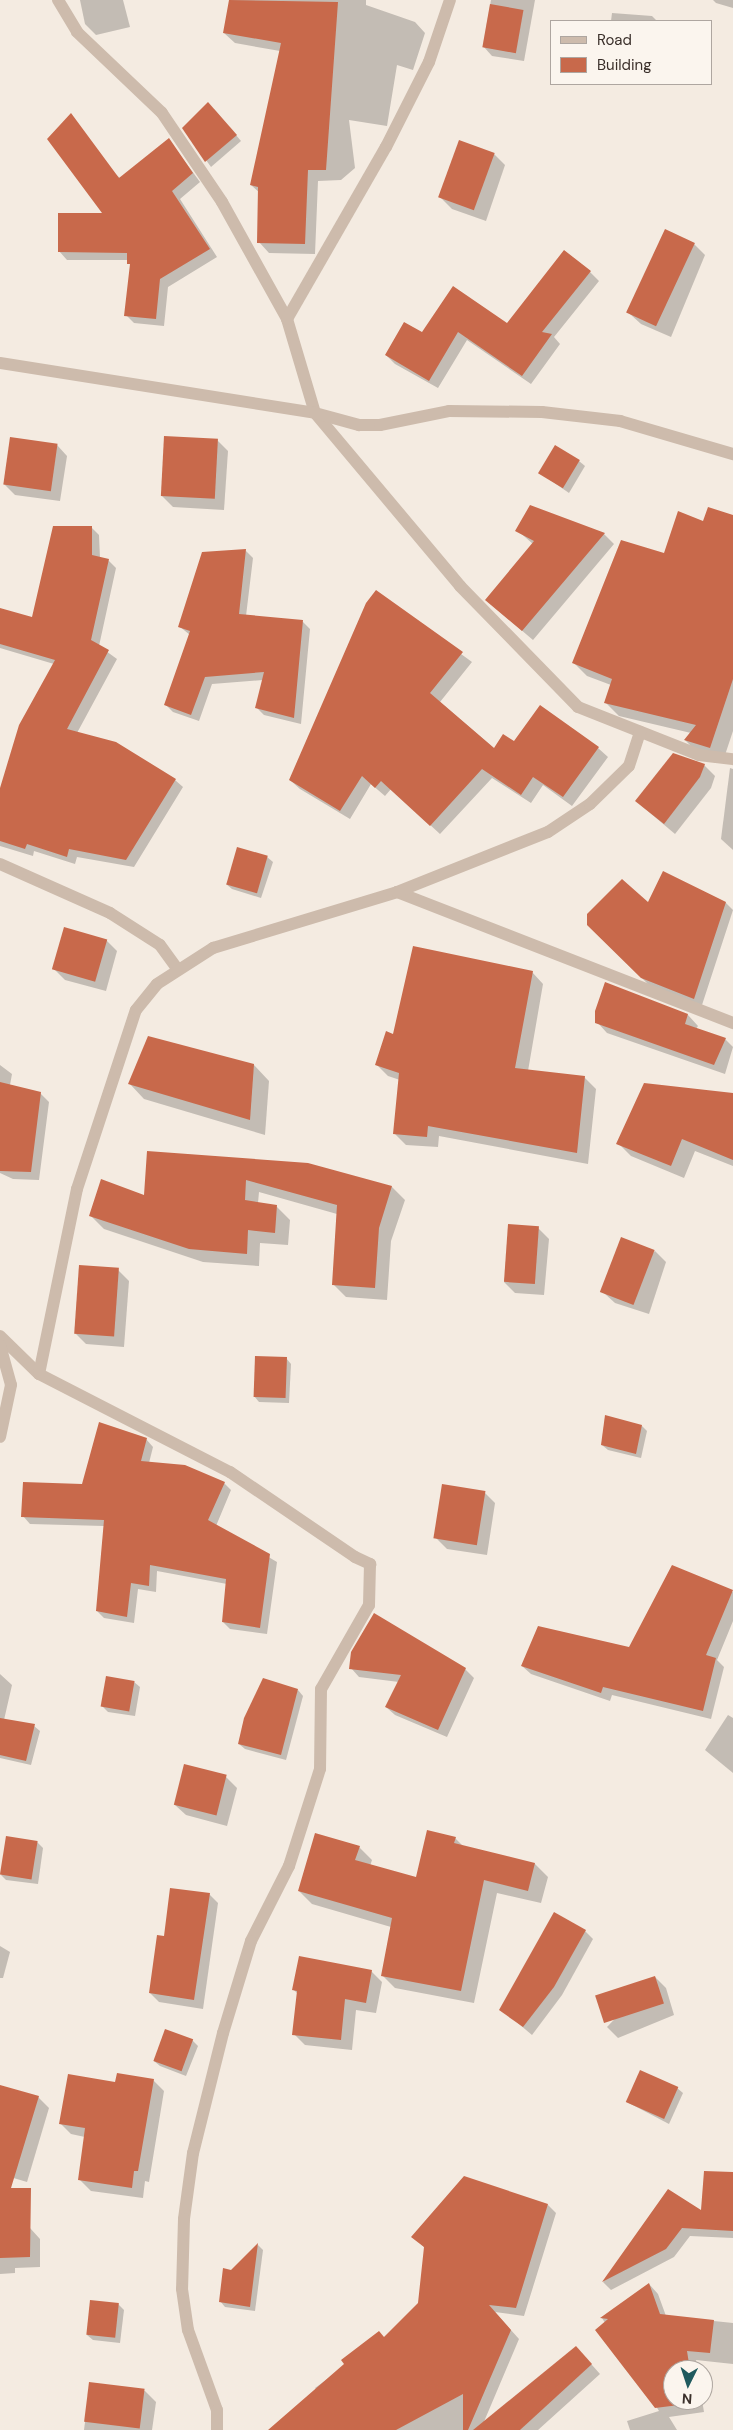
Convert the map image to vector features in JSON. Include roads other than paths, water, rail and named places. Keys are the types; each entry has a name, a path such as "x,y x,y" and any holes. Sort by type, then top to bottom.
{"street":[{"path":"58,0 77,32 162,113 222,202 288,319 315,413 460,586 578,707 699,755 733,759"},
{"path":"288,319 386,147 428,62 450,0"},
{"path":"0,363 315,413 359,425 380,425 449,412 542,412 620,422 733,454"},
{"path":"39,1374 77,1189 136,1010 156,984 177,968 213,948 397,892 548,832 583,809 629,766 640,732"},
{"path":"0,864 110,913 160,945 177,968"},
{"path":"397,892 733,1024"},
{"path":"0,1336 39,1374 230,1472 355,1557 370,1564 369,1605 322,1690 320,1769 289,1866 251,1940 223,2033 193,2153 184,2219 182,2289 188,2330 217,2410 217,2430"},
{"path":"0,1345 11,1385 0,1437"}]}
